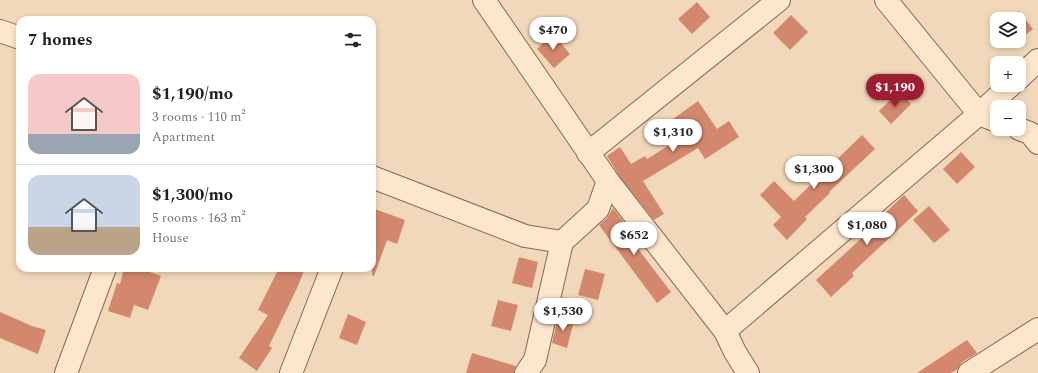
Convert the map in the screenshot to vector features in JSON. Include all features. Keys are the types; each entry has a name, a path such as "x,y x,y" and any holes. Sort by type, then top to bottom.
{"street":[{"path":"484,0 608,181 725,331 735,352 748,373"},
{"path":"588,153 779,0"},
{"path":"886,0 988,118"},
{"path":"0,31 16,37"},
{"path":"1026,71 1038,60"},
{"path":"725,331 988,118 1006,92"},
{"path":"1026,132 1030,133 1038,143"},
{"path":"376,179 525,236 562,242"},
{"path":"526,373 535,360 562,242 598,209 608,181"},
{"path":"66,373 104,272"},
{"path":"291,373 330,272"},
{"path":"969,373 1038,329"},
{"path":"729,373 735,352"}],"building":[{"path":"697,2 710,17 692,34 678,19"},
{"path":"791,15 808,32 790,50 773,33"},
{"path":"1026,20 1033,29 1026,34"},
{"path":"553,34 570,54 554,68 537,49"},
{"path":"899,91 911,104 891,124 879,111"},
{"path":"698,101 717,129 729,121 739,137 705,159 698,148 643,181 664,214 654,220 620,177 607,156 620,147 631,164 645,156 647,159 684,136 673,119"},
{"path":"862,135 875,149 829,192 830,193 805,217 807,219 787,240 773,225 781,217 760,195 774,181 794,201"},
{"path":"961,152 975,167 957,184 943,169"},
{"path":"904,195 918,211 852,273 854,276 831,297 816,280 863,237 861,236"},
{"path":"929,206 950,230 934,243 913,220"},
{"path":"613,208 633,234 629,237 671,292 657,303 599,225 607,218"},
{"path":"376,209 405,220 397,244 387,240 376,270"},
{"path":"519,257 538,262 532,288 512,283"},
{"path":"585,269 605,274 598,300 578,295"},
{"path":"123,272 150,272 161,276 148,310 134,305 130,318 108,311 117,283 120,284"},
{"path":"277,272 303,272 269,346 272,348 257,371 239,358 268,315 258,310"},
{"path":"498,300 518,305 511,331 491,326"},
{"path":"0,312 32,326 46,330 38,354 0,338"},
{"path":"348,314 366,322 357,345 339,338"},
{"path":"558,317 574,321 567,348 552,343"},
{"path":"967,340 977,353 962,362 958,369 951,373 917,373"},
{"path":"472,353 516,366 514,373 466,373"}]}
